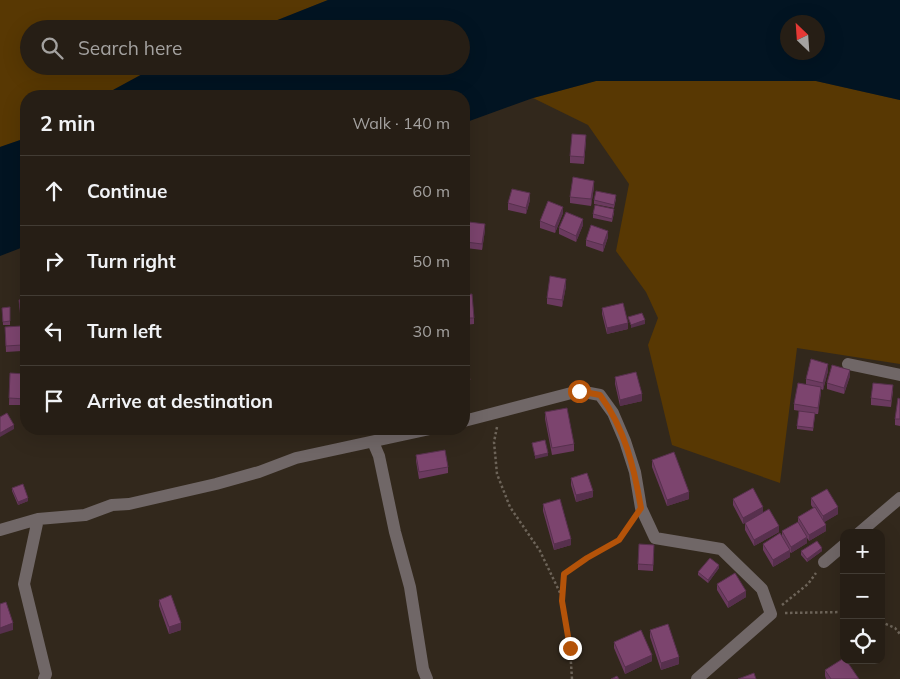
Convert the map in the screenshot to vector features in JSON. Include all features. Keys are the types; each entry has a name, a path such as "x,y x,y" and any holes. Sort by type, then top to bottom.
{"street":[{"path":"848,364 900,375"},
{"path":"470,420 579,391 600,395 613,413 625,441 635,472 641,508 655,538 721,549 762,589 771,614 697,679"},
{"path":"0,530 38,519 85,515 112,505 129,504 216,484 259,472 296,458 404,435"},
{"path":"373,442 379,456 395,532 410,587 427,679"},
{"path":"864,529 900,498"},
{"path":"38,519 24,584 46,674 44,679"},
{"path":"824,562 840,548"}],"path":[{"path":"490,415 498,425 494,442 497,474 510,507 540,551 562,597"},
{"path":"572,679 562,597 564,574 587,558 619,540 641,508"},
{"path":"771,614 808,584 824,562"},
{"path":"771,614 840,612"},
{"path":"885,624 895,628 900,634"}],"shaded area":[{"path":"0,0 328,0 278,20 20,20 20,75 141,75 113,90 20,90 20,140 0,147"},
{"path":"596,81 816,81 900,100 900,364 797,348 780,483 672,445 648,345 658,318 646,292 616,251 629,184 588,125 533,98"}],"water":[{"path":"328,0 900,0 900,100 816,81 596,81 533,98 470,121 470,90 113,90 141,75 470,75 470,20 278,20"},
{"path":"20,140 20,248 0,256 0,147"}],"building":[{"path":"572,134 586,135 584,157 570,156"},
{"path":"573,177 594,181 591,199 570,197"},
{"path":"512,189 530,193 526,208 508,203"},
{"path":"596,191 616,195 614,205 594,200"},
{"path":"548,201 563,207 555,227 540,221"},
{"path":"595,205 614,209 612,219 593,214"},
{"path":"566,212 583,219 576,236 559,228"},
{"path":"470,222 485,224 482,244 470,242"},
{"path":"591,225 608,231 603,245 586,240"},
{"path":"550,276 566,279 562,300 547,298"},
{"path":"470,294 472,294 474,318 470,318"},
{"path":"623,303 628,323 607,328 602,308"},
{"path":"10,307 10,321 3,322 2,308"},
{"path":"642,313 645,320 631,325 628,317"},
{"path":"20,326 20,345 6,346 5,327"},
{"path":"811,359 828,364 823,383 806,379"},
{"path":"832,365 850,370 844,388 827,383"},
{"path":"636,372 642,394 620,400 615,377"},
{"path":"10,373 20,374 20,399 9,398"},
{"path":"798,383 821,387 818,408 794,404"},
{"path":"873,383 893,385 891,401 871,398"},
{"path":"898,398 900,399 900,419 895,419"},
{"path":"567,408 574,444 552,448 545,412"},
{"path":"799,411 815,413 813,428 797,426"},
{"path":"7,413 14,425 0,433 0,417"},
{"path":"545,440 548,453 535,456 532,443"},
{"path":"445,450 448,467 419,472 416,455"},
{"path":"674,452 689,492 667,500 652,460"},
{"path":"587,473 593,491 576,495 571,478"},
{"path":"23,484 28,498 18,502 12,488"},
{"path":"753,488 763,507 743,518 733,499"},
{"path":"827,489 838,507 823,516 811,498"},
{"path":"560,499 571,539 554,544 543,504"},
{"path":"815,507 826,525 809,535 798,517"},
{"path":"769,509 779,526 754,540 745,523"},
{"path":"798,522 807,537 791,547 782,531"},
{"path":"780,533 790,550 773,560 763,544"},
{"path":"817,541 822,548 807,559 801,551"},
{"path":"639,544 654,545 653,565 638,564"},
{"path":"710,558 719,565 708,580 698,572"},
{"path":"735,573 746,591 728,602 717,584"},
{"path":"171,595 181,623 169,627 159,600"},
{"path":"6,602 13,623 0,628 0,604"},
{"path":"668,624 679,657 661,663 650,630"},
{"path":"641,630 652,655 625,667 614,642"},
{"path":"840,661 840,664 849,664 859,679 831,679 825,670"},
{"path":"754,673 756,679 738,679"}],"route":[{"path":"570,648 562,601 564,574 587,558 619,540 641,508 635,472 613,413 600,395 579,391"}]}
